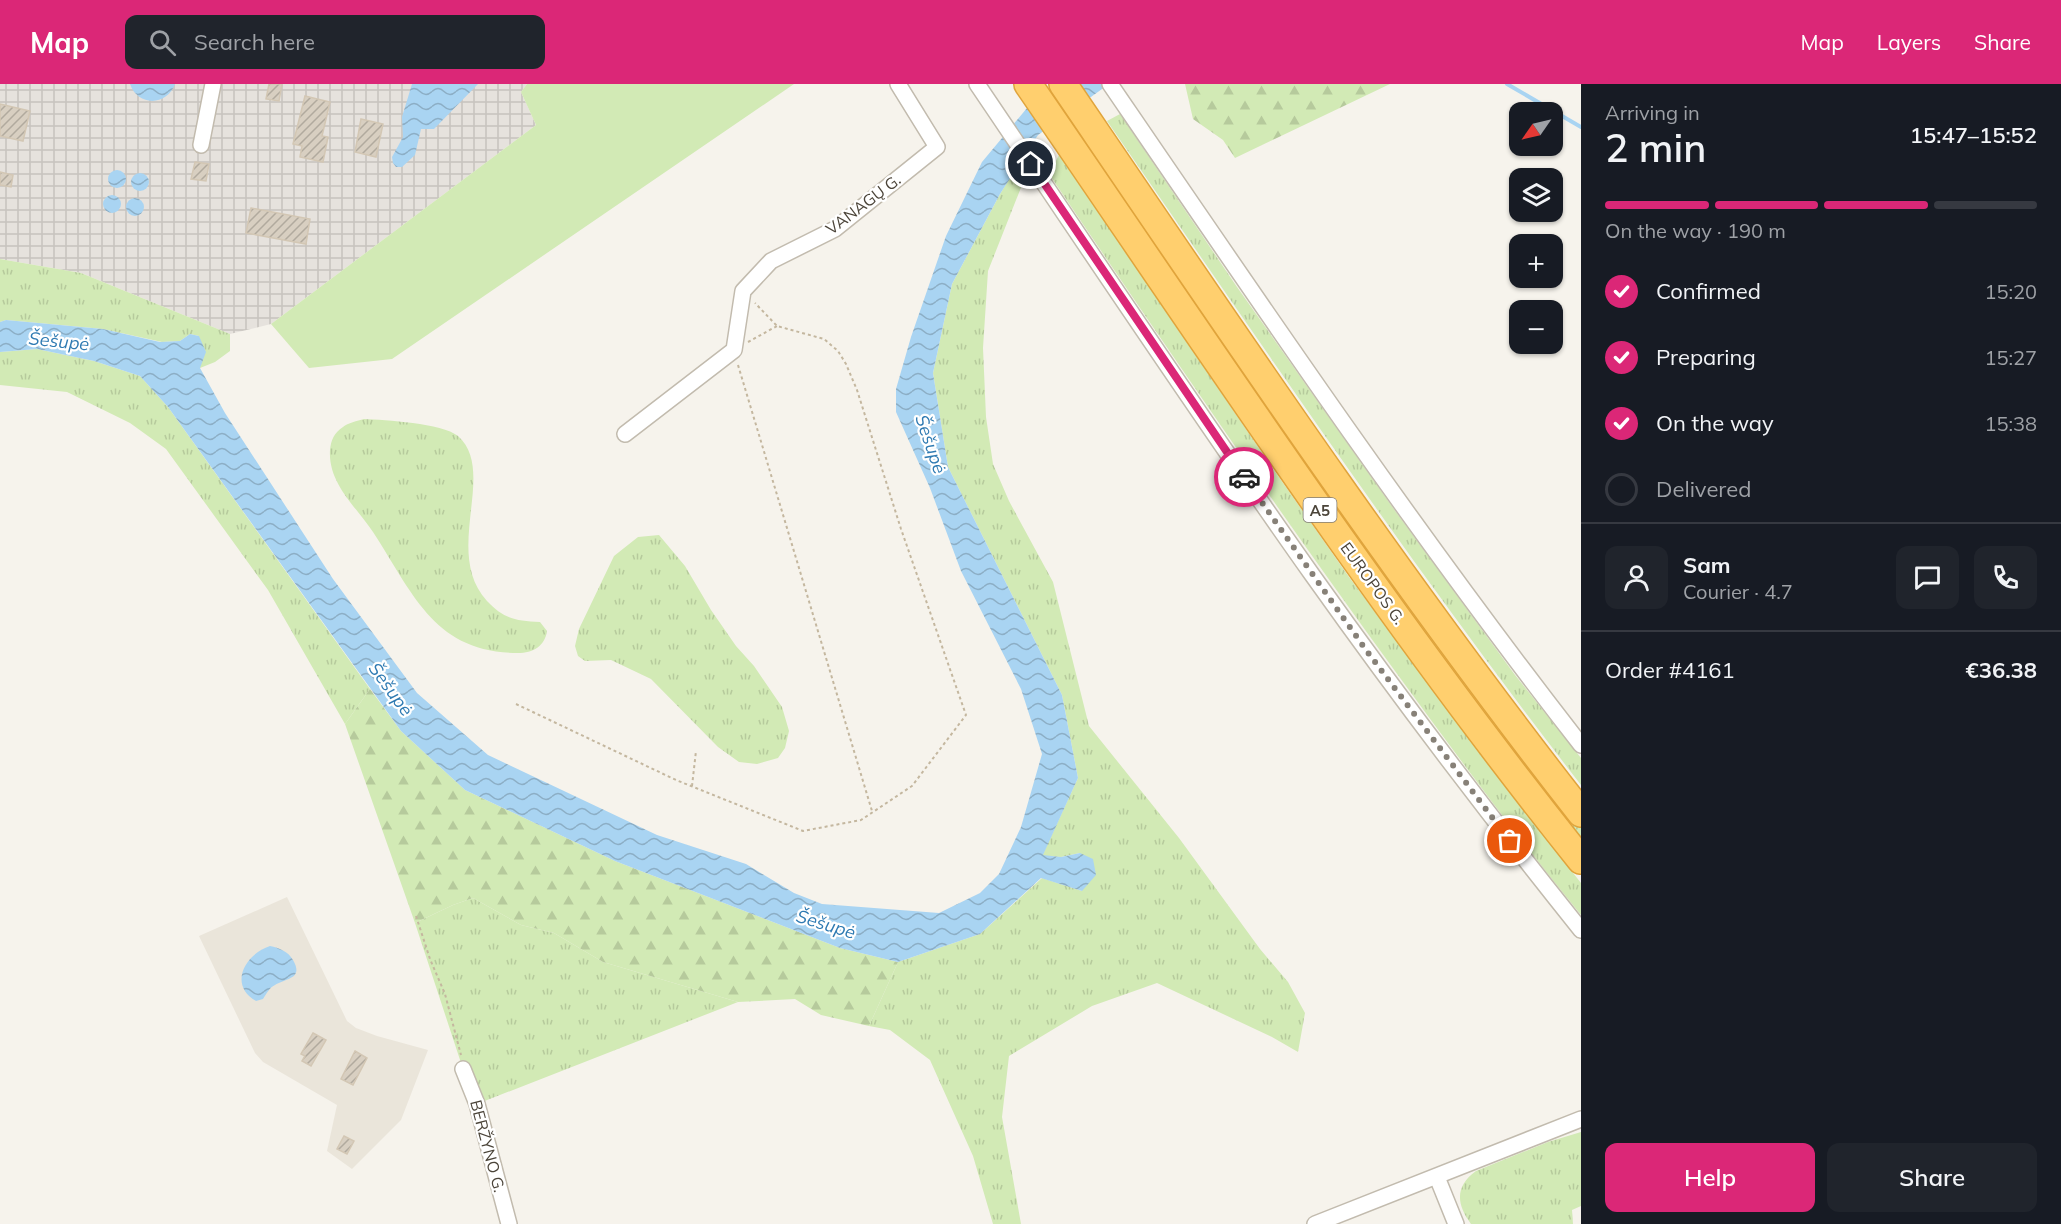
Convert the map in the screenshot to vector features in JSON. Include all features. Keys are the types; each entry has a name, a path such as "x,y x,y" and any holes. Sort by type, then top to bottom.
{"highway":[{"name":"EUROPOS G.","path":"1028,84 1348,549 1460,702 1581,860"},
{"name":"EUROPOS G.","path":"1063,84 1366,525 1581,813"}],"street":[{"path":"201,145 213,84"},
{"name":"VANAGŲ G.","path":"743,291 771,261 835,229 937,147 898,84"},
{"path":"1110,84 1369,460 1581,746"},
{"path":"981,90 1313,576 1465,782 1581,930"},
{"path":"625,434 734,350 743,291"},
{"name":"BERŽYNO G.","path":"463,1069 477,1104 509,1224"},
{"path":"1315,1224 1581,1119"},
{"path":"1437,1177 1456,1224"}],"path":[{"path":"516,704 692,786 803,831 861,820 912,786 966,715 901,529 857,390 846,364 838,351 824,339 777,326 743,291"},
{"path":"777,326 734,350 873,812"},
{"path":"692,786 696,751"},
{"path":"416,916 430,960 445,994 463,1069"}],"shaded area":[{"path":"0,84 527,84 521,92 536,125 271,324 230,334 81,273 0,259"},
{"path":"287,897 347,1021 356,1028 377,1036 428,1050 401,1120 352,1169 327,1151 337,1105 263,1062 255,1053 199,936"}],"green space":[{"path":"527,84 794,84 392,359 309,368 271,324 536,125 521,92"},
{"path":"1185,84 1390,84 1235,158 1223,140 1193,119"},
{"path":"1120,114 1237,287 1396,512 1515,675 1581,758 1581,785 1458,622 1281,373 1107,121"},
{"path":"1086,136 1520,750 1581,828 1581,843 1404,609 1079,141"},
{"path":"1059,155 1349,577 1506,788 1581,883 1581,915 1509,825 1395,671 1177,362 1049,174"},
{"path":"1013,173 1022,185 988,271 983,348 986,417 993,464 1009,501 1053,582 1089,726 1179,838 1260,949 1288,982 1305,1013 1298,1052 1272,1037 1157,983 1092,1006 1009,1056 1002,1117 1021,1224 993,1224 973,1156 930,1060 890,1030 869,1026 898,962 980,934 1042,878 1082,891 1080,853 1061,857 1042,856 1078,778 1062,695 948,467 933,373 952,284"},
{"path":"0,259 81,273 230,334 230,351 215,362 200,368 199,336 190,334 180,341 162,342 103,329 6,320 0,322"},
{"path":"37,349 94,361 140,376 168,407 370,689 345,724 268,590 166,449 130,423 67,392 0,385 0,352"},
{"path":"364,419 427,425 458,436 469,451 473,470 469,560 474,581 487,601 499,612 517,620 540,622 547,631 541,645 529,652 518,653 489,650 466,643 446,631 414,597 373,532 344,494 333,474 330,450 334,437 345,426"},
{"path":"659,535 685,566 711,610 782,707 789,731 785,748 778,758 757,764 739,762 718,747 651,679 611,660 585,661 578,656 575,646 579,629 614,556 638,537"},
{"path":"370,689 401,731 465,790 615,861 840,948 898,962 869,1026 821,1015 795,999 738,1002 603,962 554,933 521,925 473,898 415,923 345,724"},
{"path":"473,898 521,925 554,933 603,962 738,1002 477,1104 463,1069 415,923"},
{"path":"1581,1132 1581,1206 1572,1210 1573,1224 1471,1224 1462,1209 1460,1196 1464,1183 1476,1171 1548,1142"}],"water":[{"path":"130,84 175,84 166,97 152,101 139,97"},
{"path":"412,84 478,84 434,129 421,129 415,155 402,167 396,167 392,157 403,137 402,117"},
{"name":"Šešupė","path":"1055,84 1109,84 1038,135 1000,194 952,284 933,373 948,467 1062,695 1078,778 1043,855 1061,857 1080,853 1093,859 1096,875 1082,891 1041,878 980,934 898,962 840,948 615,861 465,790 401,731 168,407 140,376 94,361 37,349 0,352 0,322 6,320 103,329 160,342 180,341 190,334 199,336 206,352 200,368 225,413 333,579 417,693 488,755 657,835 746,864 794,893 822,904 939,913 980,893 999,874 1021,827 1042,754 1021,689 961,571 930,488 896,412 896,389 911,337 946,236 982,162 1037,96"},
{"path":"117,170 123,173 126,179 123,185 117,188 111,185 108,179 111,173"},
{"path":"140,173 146,176 149,182 146,188 140,191 134,188 131,182 134,176"},
{"path":"112,195 118,198 121,204 118,210 112,213 106,210 103,204 106,198"},
{"path":"135,198 141,201 144,207 141,213 135,216 129,213 126,207 129,201"},
{"path":"270,946 289,954 296,966 296,971 292,977 271,988 263,999 256,1001 243,987 243,971 253,956"}],"building":[{"path":"269,84 282,84 279,101 266,99"},
{"path":"305,96 330,102 322,136 328,137 323,162 300,157 302,146 293,144"},
{"path":"0,104 30,111 23,141 0,136"},
{"path":"361,119 383,124 376,157 355,152"},
{"path":"195,162 209,164 206,181 191,179"},
{"path":"0,172 13,175 11,187 0,185"},
{"path":"251,208 310,219 306,244 246,233"},
{"path":"313,1033 326,1040 311,1066 302,1061 305,1056 301,1054"},
{"path":"355,1051 367,1058 353,1085 341,1079"},
{"path":"344,1136 354,1141 347,1154 337,1149"}],"waterway":[{"path":"1507,84 1581,127"}],"way so far":[{"path":"1244,477 1366,650 1510,841"}],"route":[{"path":"1031,164 1244,477"}]}
